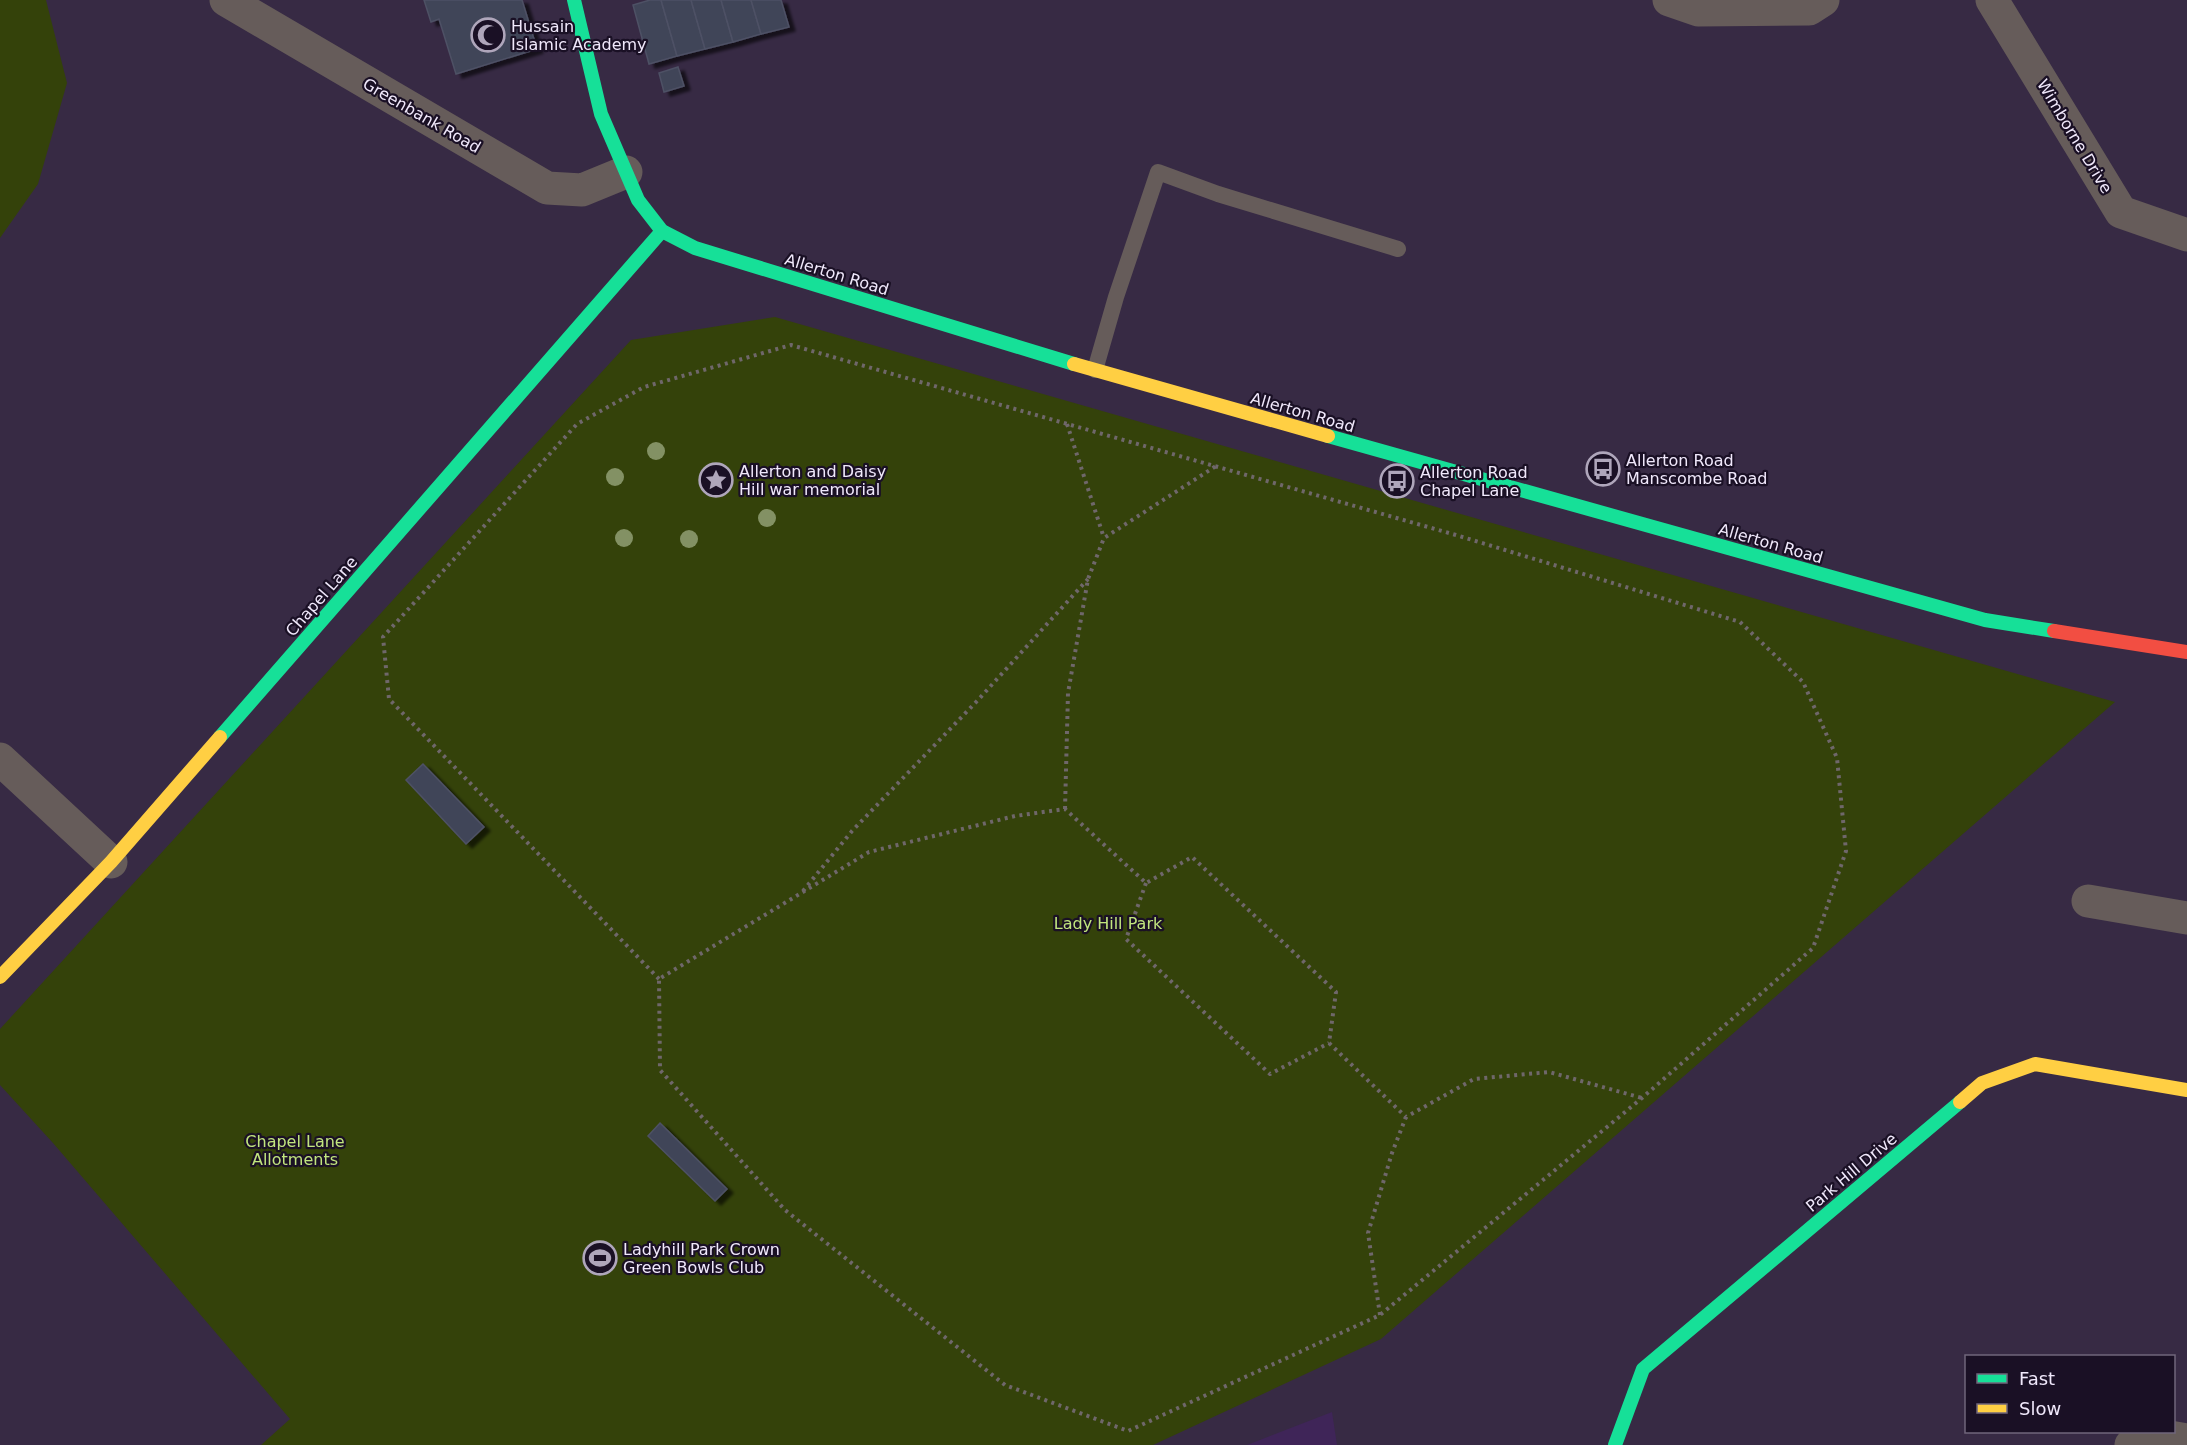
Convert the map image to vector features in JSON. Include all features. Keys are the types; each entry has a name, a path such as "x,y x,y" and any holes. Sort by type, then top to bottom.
{"street":[{"name":"Greenbank Road","path":"226,0 547,188 582,190 626,172"},
{"name":"Allerton Road","path":"574,0 601,114 638,200 662,231 695,248 1095,370 1985,620 2187,652"},
{"path":"1669,0 1698,10 1809,9 1823,0"},
{"name":"Wimborne Drive","path":"1992,0 2121,212 2187,235"},
{"name":"Chapel Lane","path":"0,977 111,862 662,231"},
{"path":"0,759 111,862"},
{"path":"2088,902 2187,918"},
{"name":"Park Hill Drive","path":"1615,1445 1643,1369 1982,1083 2035,1064 2187,1090"},
{"path":"2131,1445 2164,1436 2187,1440"}],"lane":[{"path":"1095,370 1116,297 1158,172 1218,194 1398,249"}],"path":[{"path":"791,345 1216,466 1455,535 1740,622 1803,682 1837,758 1846,851 1813,948 1642,1098 1380,1316 1128,1431 1005,1385 785,1210 660,1070 659,980 389,699 383,637 577,424 644,387 791,345"},
{"path":"1067,424 1104,538"},
{"path":"1146,883 1065,809 1068,693 1088,579 1104,538 1216,466"},
{"path":"802,893 852,831 978,700 1088,579"},
{"path":"659,980 869,852 1015,816 1065,809"},
{"path":"1192,857 1336,992 1329,1043 1270,1074 1126,939 1146,883 1192,857"},
{"path":"1329,1043 1406,1117"},
{"path":"1380,1316 1368,1233 1392,1153 1406,1117 1474,1079 1549,1072 1642,1098"}],"shaded area":[{"path":"1332,1412 1337,1445 1247,1445"}],"green space":[{"path":"0,0 46,0 67,83 38,184 0,238"},
{"name":"Lady Hill Park","path":"775,317 2115,702 1381,1339 1153,1445 261,1445 290,1419 53,1143 0,1085 0,1029 631,340"}],"building":[{"name":"Hussain Islamic Academy","path":"424,0 522,0 537,49 456,74 439,19 431,22"},
{"path":"650,0 661,0 677,56 649,64 633,5"},
{"path":"661,0 691,0 705,49 677,56"},
{"path":"691,0 721,0 733,42 705,49"},
{"path":"721,0 751,0 761,34 733,42"},
{"path":"751,0 781,0 789,27 761,34"},
{"path":"678,67 684,86 664,92 659,73"},
{"path":"423,764 484,827 466,844 406,780"},
{"path":"660,1123 727,1189 715,1201 648,1136"}],"traffic: fast":[{"path":"574,0 601,114 638,200 662,231 695,248 1074,364"},
{"path":"220,737 662,231"},
{"path":"1328,436 1985,620 2054,631"},
{"path":"1615,1445 1643,1369 1960,1102"}],"traffic: slow":[{"path":"1074,364 1328,436"},
{"path":"0,977 111,862 220,737"},
{"path":"1960,1102 1982,1083 2035,1064 2187,1090"}],"traffic: jam":[{"path":"2054,631 2187,652"}],"place":[{"name":"Hussain Islamic Academy","path":"488,35"},
{"name":"Allerton Road Manscombe Road","path":"1603,469"},
{"name":"Allerton and Daisy Hill war memorial","path":"716,480"},
{"name":"Allerton Road Chapel Lane","path":"1397,481"},
{"name":"Ladyhill Park Crown Green Bowls Club","path":"600,1258"}],"park label":[{"name":"Chapel Lane Allotments","path":"295,1150"}]}
